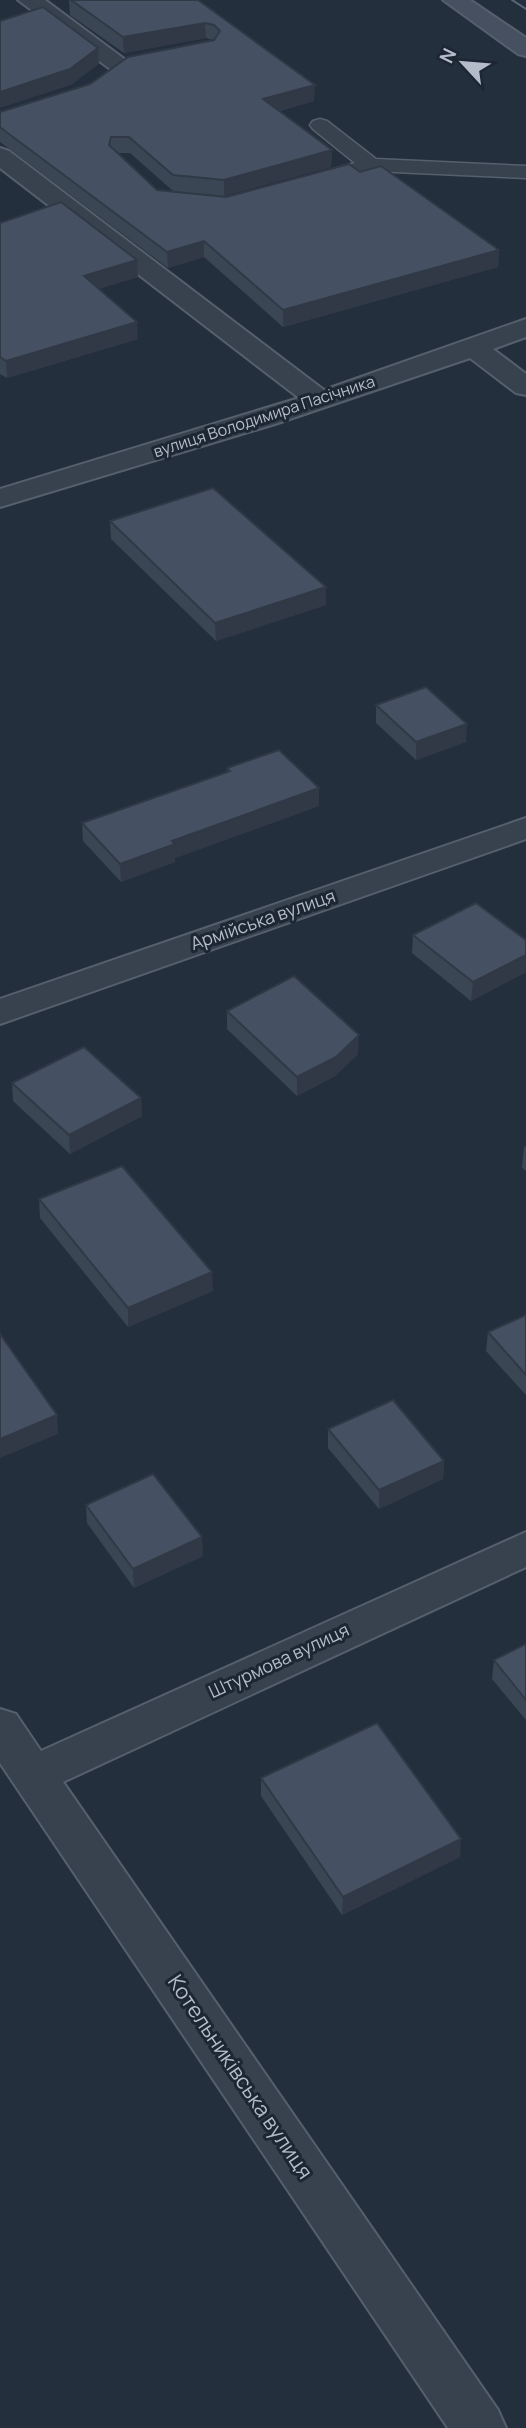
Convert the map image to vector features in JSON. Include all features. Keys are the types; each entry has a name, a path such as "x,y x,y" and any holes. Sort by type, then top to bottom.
{"main road":[{"path":"455,0 526,49"}],"street":[{"path":"30,0 109,71 144,59"},
{"path":"0,156 319,400"},
{"name":"вулиця Володимира Пасічника","path":"0,498 319,400 474,348 526,327"},
{"path":"474,348 526,387"},
{"name":"Армійська вулиця","path":"0,1012 526,828"},
{"name":"Штурмова вулиця","path":"33,1775 526,1548"},
{"name":"Котельниківська вулиця","path":"0,1727 479,2428"}],"lane":[{"path":"320,125 371,165"},
{"path":"291,187 371,165 526,172"}],"building":[{"path":"71,0 198,0 315,85 263,99 332,150 224,180 173,175 129,137 111,137 109,145 157,190 226,197 349,164 360,172 381,166 499,250 283,310 204,241 167,252 0,127 0,112 90,84 128,57 214,40 220,31 214,25 205,23 123,37"},
{"path":"43,7 98,48 70,69 0,92 0,21"},
{"path":"61,202 137,260 84,276 137,322 6,361 0,357 0,223"},
{"path":"213,488 326,587 215,623 110,521"},
{"path":"426,687 467,724 416,742 376,705"},
{"path":"279,750 319,788 172,841 175,844 120,864 82,823 230,771 227,768"},
{"path":"476,903 526,940 526,955 473,982 413,935"},
{"path":"294,976 359,1035 336,1057 297,1077 227,1011"},
{"path":"84,1047 141,1098 69,1135 12,1083"},
{"path":"122,1166 212,1272 128,1308 39,1199"},
{"path":"526,1315 526,1375 488,1332"},
{"path":"0,1334 57,1415 0,1439"},
{"path":"393,1400 444,1461 379,1490 328,1429"},
{"path":"153,1474 202,1537 133,1569 86,1505"},
{"path":"526,1644 526,1700 494,1660"},
{"path":"377,1723 461,1839 343,1897 261,1778"}],"tram line":[{"path":"512,0 526,9"}]}
